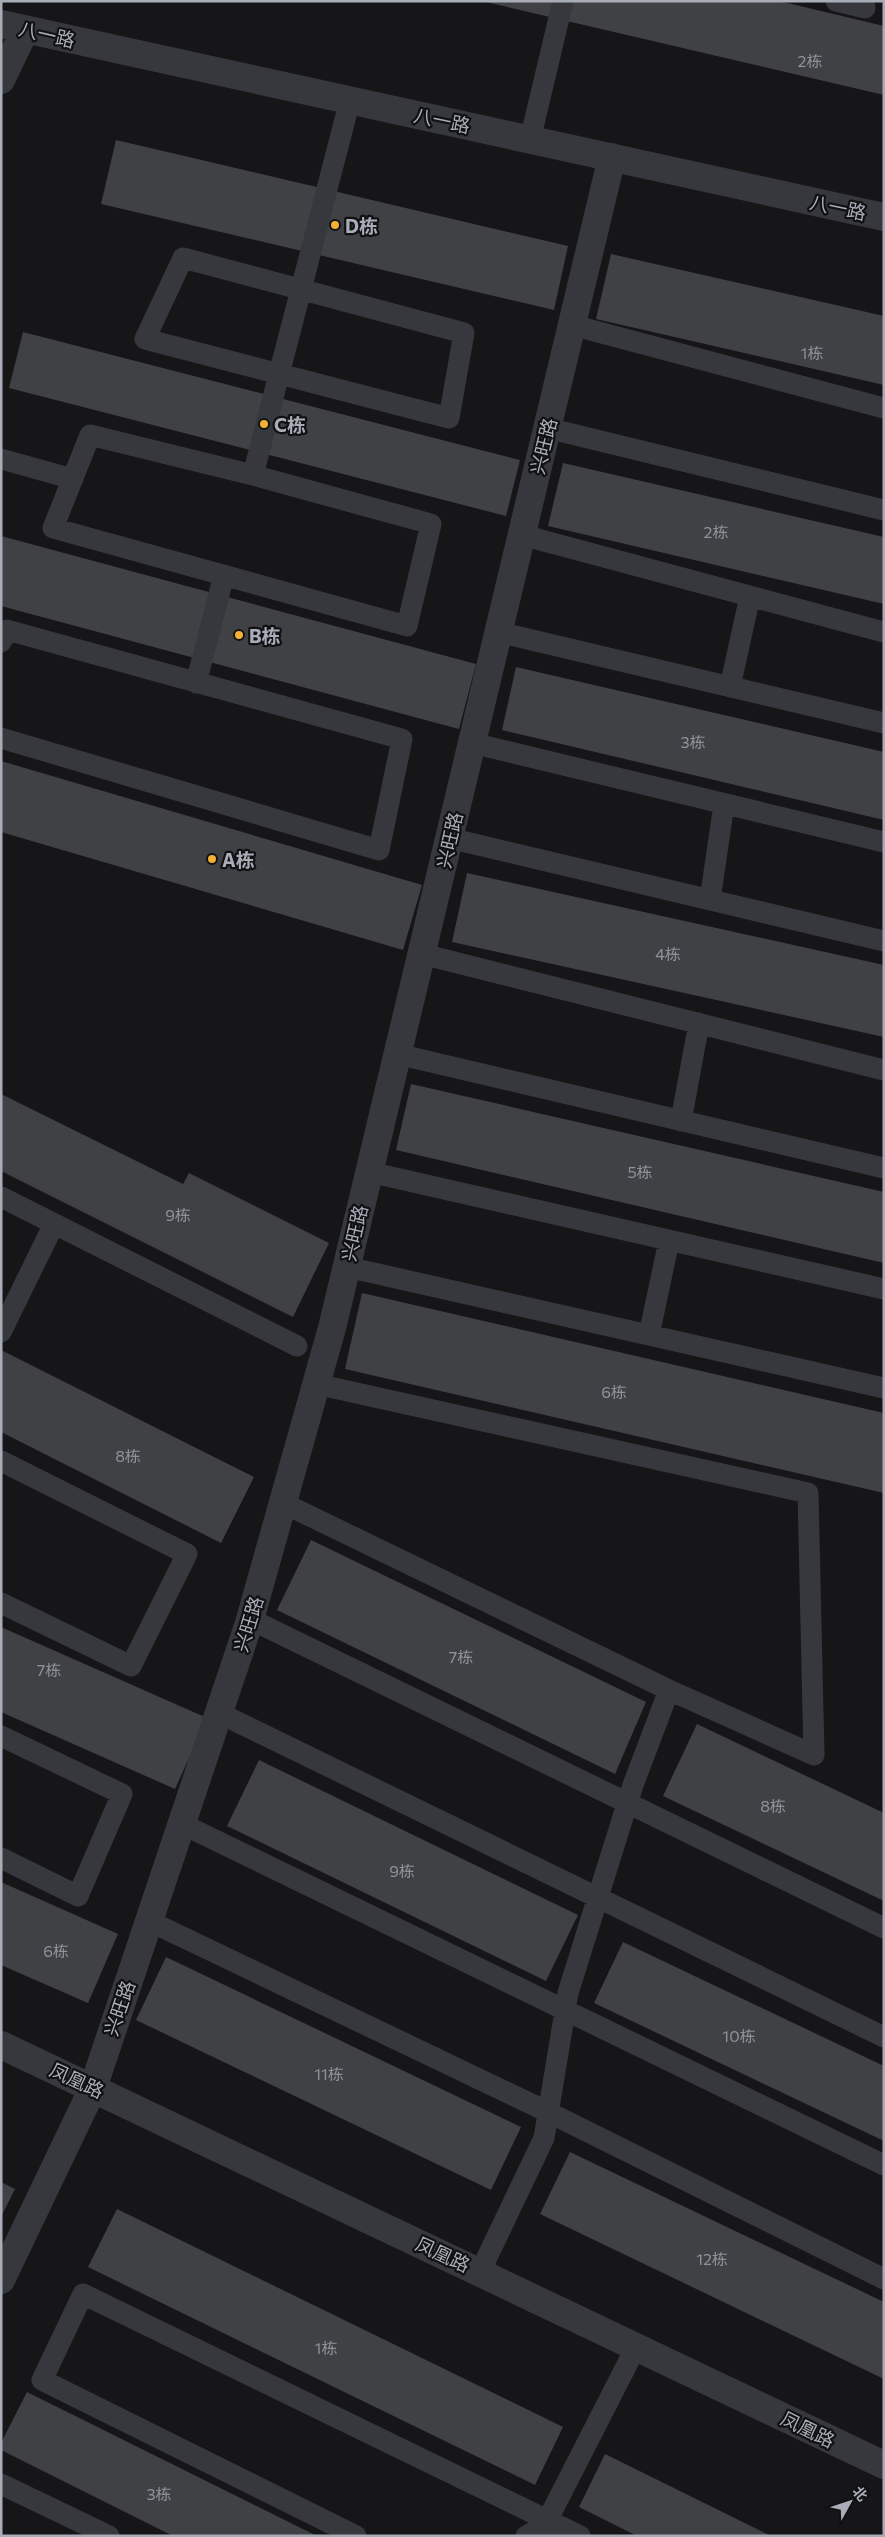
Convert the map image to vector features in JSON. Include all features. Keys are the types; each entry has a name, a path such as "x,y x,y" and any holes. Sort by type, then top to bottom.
{"street":[{"name":"八一路","path":"13,27 884,217"},
{"path":"1,80 13,27"},
{"name":"兴旺路","path":"1,2280 92,2088 250,1619 347,1267 612,157"},
{"name":"凤凰路","path":"1,2045 884,2465"}],"lane":[{"path":"530,140 563,1"},
{"path":"836,1 865,8 864,1"},
{"path":"253,475 350,100"},
{"path":"183,258 302,291 464,333 448,418 280,373 145,340 183,258"},
{"path":"572,325 884,408"},
{"path":"547,428 884,510"},
{"path":"90,435 253,475 431,524 407,626 53,528 90,435"},
{"path":"1,459 73,479"},
{"path":"522,534 884,632"},
{"path":"196,683 224,575"},
{"path":"730,687 750,596"},
{"path":"1,642 7,630 402,739 379,850 1,738"},
{"path":"498,632 884,723"},
{"path":"472,743 884,842"},
{"path":"710,900 724,804"},
{"path":"449,838 884,941"},
{"path":"422,954 884,1070"},
{"path":"681,1120 699,1023"},
{"path":"398,1054 884,1168"},
{"path":"369,1172 884,1290"},
{"path":"1,1197 297,1346"},
{"path":"2,1328 54,1224"},
{"path":"649,1335 669,1241"},
{"path":"347,1267 884,1388"},
{"path":"283,1503 669,1690 814,1755 808,1493 316,1384"},
{"path":"1,1461 187,1554 131,1666 1,1603"},
{"path":"250,1619 884,1928"},
{"path":"480,2272 544,2138 568,1993 627,1804 669,1690"},
{"path":"219,1713 884,2037"},
{"path":"1,1736 122,1794 78,1896 1,1858"},
{"path":"182,1824 884,2165"},
{"path":"149,1921 548,2112 884,2279"},
{"path":"356,2536 42,2380 83,2294 547,2527 580,2536"},
{"path":"526,2536 547,2527 636,2347"},
{"path":"1,2484 109,2536"}],"building":[{"path":"779,1 884,26 884,95 486,2"},
{"name":"D栋","path":"116,140 568,246 554,310 101,204"},
{"path":"611,254 884,316 884,385 596,319"},
{"name":"C栋","path":"23,332 520,460 506,516 9,388"},
{"path":"563,463 884,537 884,604 548,526"},
{"name":"B栋","path":"1,536 476,664 459,729 1,606"},
{"path":"516,667 884,752 884,820 502,730"},
{"name":"A栋","path":"1,761 422,885 403,950 1,832"},
{"path":"467,873 884,965 884,1037 452,942"},
{"path":"411,1084 884,1192 884,1263 396,1150"},
{"path":"1,1094 183,1184 189,1173 329,1243 293,1317 1,1171"},
{"path":"362,1293 884,1413 884,1493 345,1369"},
{"path":"1,1350 254,1477 221,1543 1,1432"},
{"path":"311,1540 646,1702 615,1774 277,1610"},
{"path":"1,1627 207,1718 175,1789 1,1712"},
{"path":"697,1724 884,1813 884,1901 663,1796"},
{"path":"259,1760 578,1915 546,1981 227,1826"},
{"path":"1,1882 118,1934 88,2003 1,1965"},
{"path":"623,1942 884,2066 884,2141 594,2003"},
{"path":"166,1957 521,2127 491,2190 136,2020"},
{"path":"570,2152 884,2302 884,2379 540,2214"},
{"path":"1,2182 15,2189 1,2217"},
{"path":"117,2209 563,2427 535,2485 88,2267"},
{"path":"27,2392 317,2536 173,2536 1,2450 1,2443"},
{"path":"605,2454 771,2536 637,2536 579,2507"}],"place":[{"name":"D栋","path":"335,225"},
{"name":"C栋","path":"264,424"},
{"name":"B栋","path":"239,635"},
{"name":"A栋","path":"212,859"}]}
